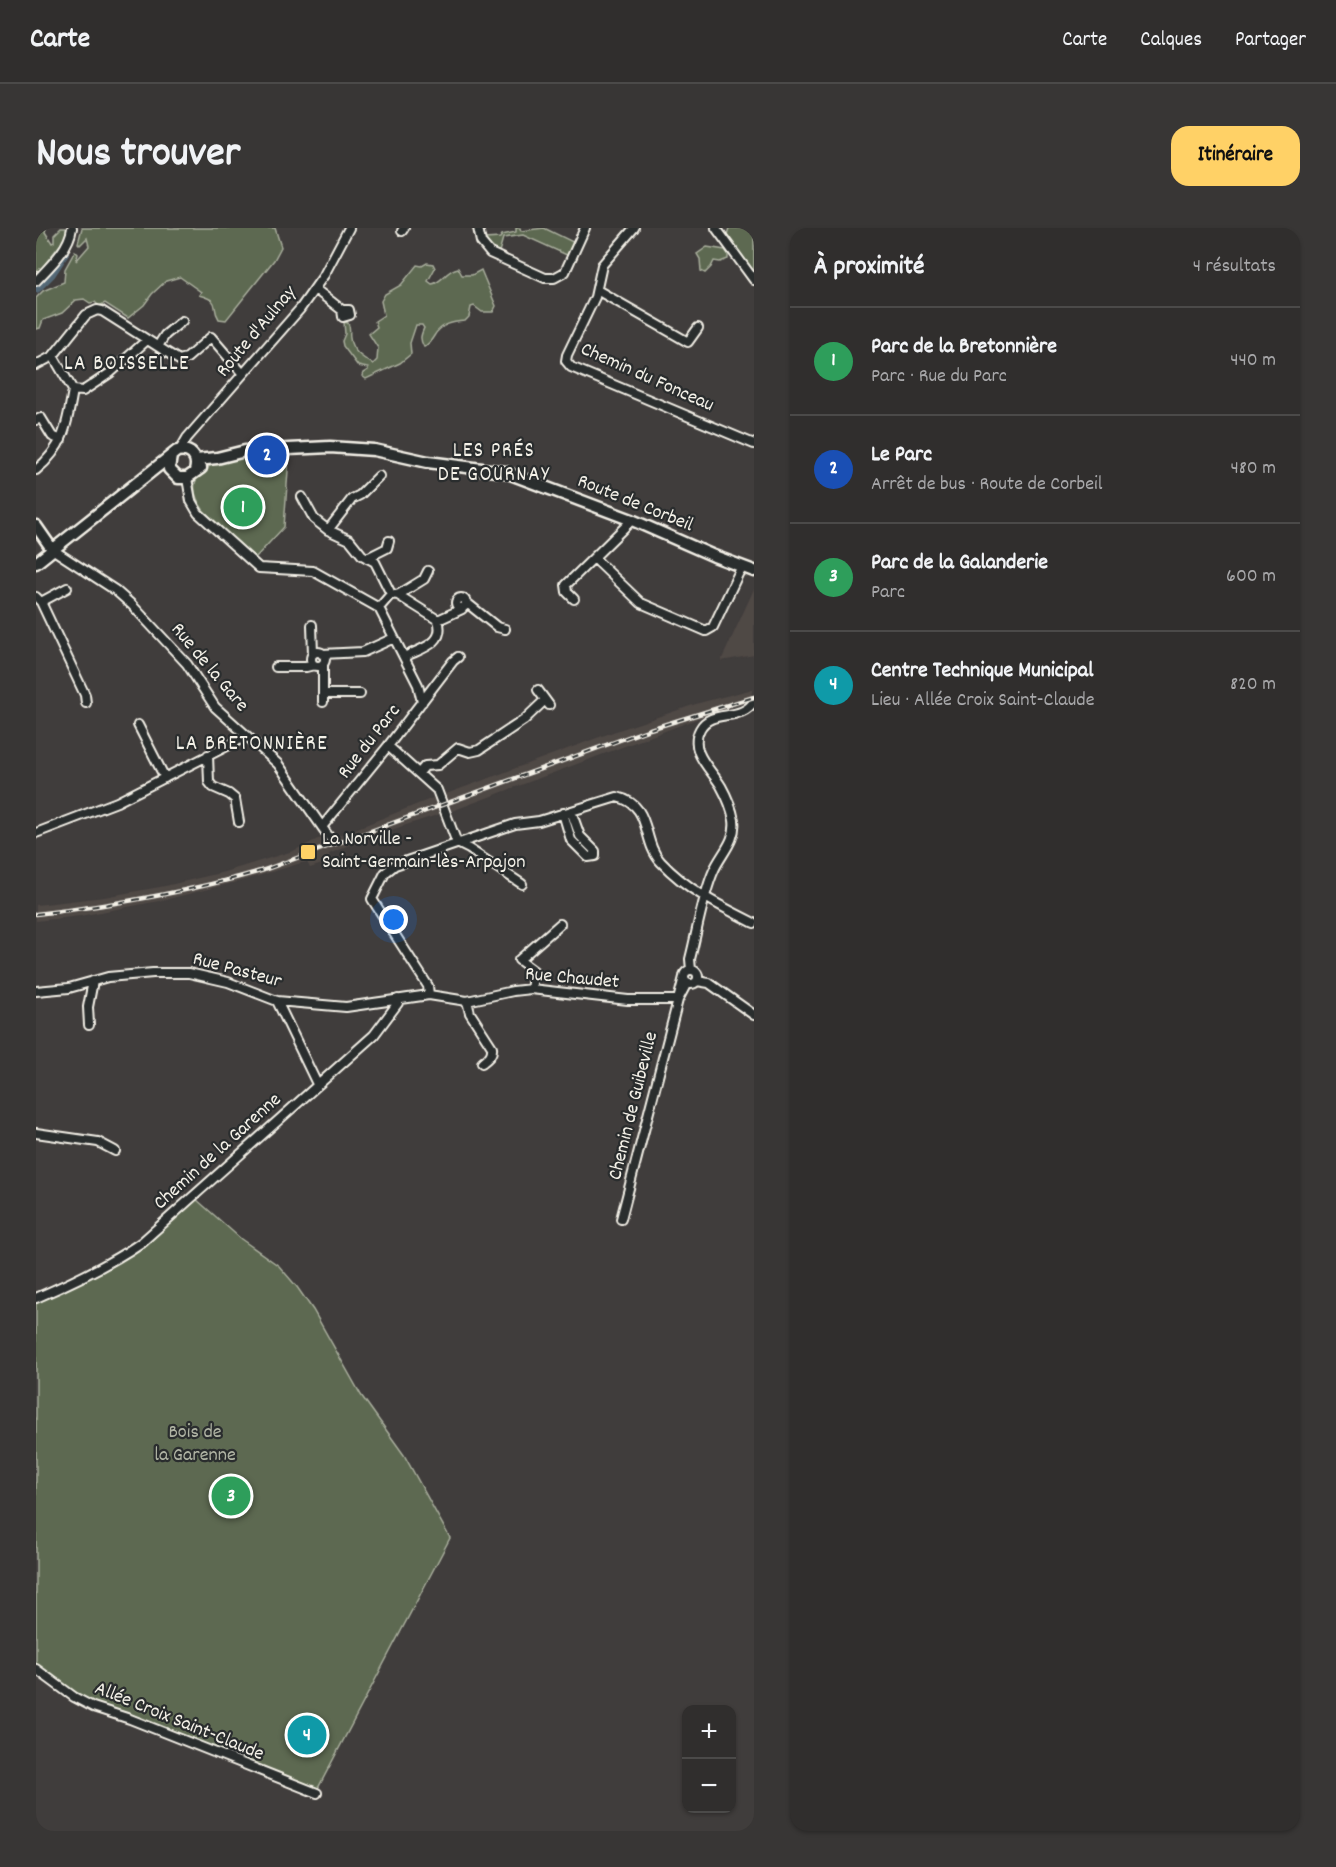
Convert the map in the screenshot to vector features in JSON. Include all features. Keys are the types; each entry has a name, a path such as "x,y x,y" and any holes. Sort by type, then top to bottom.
{"main road":[{"name":"Route de Corbeil","path":"149,475 187,461 217,458 245,451 330,447 374,450 428,462 505,472 632,520 714,556 754,570"},
{"path":"171,473 168,465 187,461"},
{"path":"36,562 149,475 161,472 171,473 178,478 187,461"},
{"path":"36,526 52,549"}],"street":[{"path":"36,281 57,258 72,228"},
{"name":"Route d'Aulnay","path":"187,461 193,431 300,309 331,264 349,228"},
{"path":"478,228 481,242 490,253 545,278 554,278 565,272 585,228"},
{"name":"Chemin du Fonceau","path":"634,228 602,265 597,290 566,361 568,364 754,444"},
{"path":"721,230 754,280"},
{"path":"315,289 342,310"},
{"path":"597,290 688,342 698,328"},
{"path":"36,365 53,356 81,321 93,311 102,311 179,360 187,358 212,337 243,374"},
{"path":"158,346 165,335 182,321"},
{"path":"73,390 83,390 110,374 147,340"},
{"path":"36,470 53,455 61,440 73,390 53,356"},
{"path":"36,420 41,418 52,435 61,440"},
{"path":"187,461 191,501 198,513 259,568 313,571 379,608 394,594 424,579 428,571"},
{"path":"328,530 352,499 360,495 379,476"},
{"path":"302,497 314,519 328,530 350,540 362,555 375,562 394,594 438,620 441,633 437,640 404,657"},
{"path":"574,599 567,592 566,585 632,520"},
{"path":"367,558 387,548 389,541"},
{"name":"Rue de la Gare","path":"52,549 115,590 132,605 187,664 215,707 278,764 329,837"},
{"path":"594,558 641,603 706,631 713,627 742,566"},
{"path":"67,588 39,600 85,695 86,703"},
{"path":"438,620 464,606 497,627 505,629"},
{"name":"Rue du Parc","path":"322,827 422,702 418,685 379,608"},
{"path":"312,626 313,654 311,659 314,665"},
{"path":"313,654 317,652 322,654 363,652 394,638"},
{"name":"Rue du Parc","path":"322,654 325,659 323,698 360,694"},
{"path":"422,702 458,657"},
{"path":"276,667 306,667 323,664"},
{"path":"419,773 425,766 438,765 458,748 470,752 478,750 524,720 546,703 538,690"},
{"path":"685,980 691,984 695,975 690,958 714,869 733,836 734,820 722,788 700,757 697,739 700,729 708,721 744,712 754,701"},
{"path":"138,725 165,778"},
{"path":"36,832 117,802 247,736"},
{"path":"388,746 437,790 457,843 522,884"},
{"path":"208,755 209,782 213,787 235,799 239,822"},
{"path":"429,995 428,986 372,899 384,875 391,867 515,824 539,821 617,797 632,802 639,810 660,861 706,899 754,923"},
{"path":"567,812 578,832 596,850 595,856 588,857 571,840 567,812"},
{"path":"531,989 534,971 519,960 560,924"},
{"name":"Rue Pasteur","path":"36,991 69,988 108,977 189,973 228,982 277,1001 346,1006 429,995"},
{"path":"678,1000 685,973 695,975 709,983 754,1015"},
{"path":"89,1026 88,1007 93,981"},
{"name":"Rue Chaudet","path":"429,995 467,1001 513,990 531,989 628,1000 678,1000"},
{"name":"Chemin de la Garenne","path":"36,1298 79,1280 120,1258 142,1242 374,1035 398,1003 398,999"},
{"name":"Chemin de Guibeville","path":"621,1219 678,1000"},
{"path":"277,1001 317,1084"},
{"path":"467,1001 470,1013 492,1047 490,1057 482,1063"},
{"path":"36,1133 98,1142 115,1151"},
{"name":"Allée Croix Saint-Claude","path":"36,1669 98,1710 130,1719 317,1793"}],"shaded area":[{"path":"754,589 754,655 721,661"},
{"path":"753,689 749,702 710,714 452,811 446,798 446,794 613,732 699,703"},
{"path":"433,798 440,814 366,838 329,854 332,863 327,865 325,863 310,868 307,862 301,863 245,880 164,900 80,916 36,921 36,905 104,897 224,872 293,851 318,839 323,838 325,841"}],"green space":[{"path":"36,228 46,228 45,232 52,243 54,235 61,228 67,228 64,240 36,275"},
{"path":"82,228 275,228 281,247 274,260 226,320 219,319 214,302 199,295 201,292 180,277 166,281 144,305 128,318 105,303 99,306 95,302 90,303 84,299 76,300 62,313 43,320 40,328 36,329 36,298 43,291 64,282 65,269 75,251 78,254 76,261 89,246 87,238 80,245 78,243"},
{"path":"516,228 520,228 521,231 544,228 575,243 569,256 523,235 503,238 499,252 485,239 500,238 502,235 516,232"},
{"path":"729,228 754,228 754,273 726,238"},
{"path":"707,247 725,250 728,259 720,262 714,261 705,273 701,271 697,254"},
{"path":"427,263 433,264 435,268 428,281 432,284 454,269 458,268 462,275 472,275 481,270 496,306 493,312 482,312 474,306 471,307 469,317 465,321 443,326 424,347 421,337 424,328 422,325 416,325 410,343 411,354 400,363 366,379 362,376 368,368 358,366 343,346 344,322 349,325 351,343 355,350 373,364 377,360 378,348 369,334 377,327 375,321 384,315 381,301 385,294 401,285 417,265 422,266"},
{"path":"255,456 289,456 284,527 255,558 204,511 196,497 195,485 198,476 206,468 216,463"},
{"name":"Bois de la Garenne","path":"196,1199 241,1239 279,1266 297,1287 313,1310 361,1395 404,1455 450,1538 316,1792 104,1711 36,1669 36,1299 120,1258"}],"waterway":[{"path":"36,287 50,273 63,253"}],"railway":[{"path":"36,914 151,897 264,870 650,729 754,697"}],"place":[{"name":"Le Parc","path":"267,455"},
{"name":"Parc de la Bretonnière","path":"243,507"},
{"name":"La Norville - Saint-Germain-lès-Arpajon","path":"308,852"},
{"name":"Parc de la Galanderie","path":"231,1496"},
{"name":"Centre Technique Municipal","path":"307,1735"}],"district":[{"name":"LA BOISSELLE","path":"127,365"},
{"name":"LES PRÉS DE GOURNAY","path":"494,464"},
{"name":"LA BRETONNIÈRE","path":"252,745"}]}
